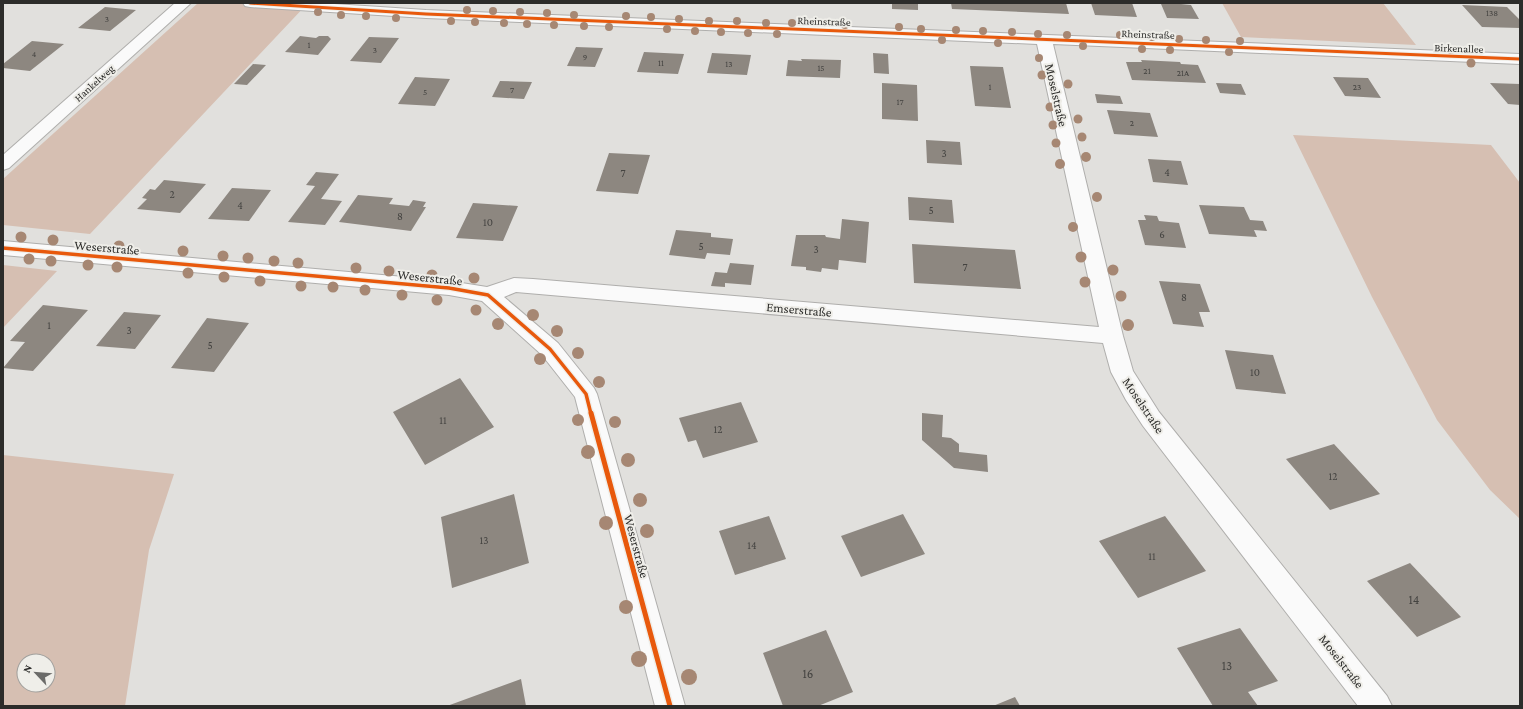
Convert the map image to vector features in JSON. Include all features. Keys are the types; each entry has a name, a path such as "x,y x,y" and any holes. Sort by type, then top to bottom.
{"street":[{"name":"Hankelweg","path":"3,164 184,3"},
{"name":"Rheinstraße","path":"250,3 412,13 1398,54"},
{"name":"Moselstraße","path":"1044,39 1112,336 1122,372 1134,394 1151,419 1377,706"},
{"name":"Birkenallee","path":"1398,54 1520,59"},
{"name":"Weserstraße","path":"3,248 449,288 488,295 550,349 586,394 670,706"},
{"name":"Emserstraße","path":"488,295 514,285 534,286 1112,336"}],"shaded area":[{"path":"198,3 308,3 90,234 3,225 3,179"},
{"path":"1222,3 1383,3 1416,45 1241,37"},
{"path":"1293,135 1491,145 1520,183 1520,519 1490,490 1437,420 1372,297"},
{"path":"3,265 57,271 3,328"},
{"path":"3,455 174,474 149,550 125,706 3,706"}],"building":[{"path":"892,3 918,3 918,10 892,9"},
{"path":"951,3 1066,3 1069,14 952,9"},
{"path":"1091,3 1132,3 1137,17 1095,15"},
{"path":"1171,3 1191,5 1199,19 1167,18 1161,4 1172,4"},
{"path":"1462,5 1507,7 1520,20 1520,28 1482,27"},
{"path":"105,7 136,10 110,31 78,28"},
{"path":"300,36 316,38 319,36 328,36 331,39 318,55 285,52"},
{"path":"369,37 399,38 381,63 350,61"},
{"path":"32,41 64,44 30,71 3,68 3,64"},
{"path":"576,47 603,48 595,67 567,66"},
{"path":"644,52 684,54 678,74 637,72"},
{"path":"712,53 751,55 747,75 707,73"},
{"path":"873,53 888,54 889,74 874,73"},
{"path":"801,59 841,60 840,78 786,76 788,60 802,61"},
{"path":"1141,60 1180,62 1181,64 1198,65 1206,83 1132,80 1126,62 1142,62"},
{"path":"253,64 266,65 247,85 234,84"},
{"path":"970,66 1003,67 1011,108 975,106"},
{"path":"415,77 450,79 435,106 398,104"},
{"path":"1333,77 1368,78 1381,98 1345,96"},
{"path":"500,81 532,82 524,99 492,97"},
{"path":"882,83 917,85 918,121 882,119"},
{"path":"1216,83 1241,84 1246,95 1220,93"},
{"path":"1490,83 1520,84 1520,105 1508,104"},
{"path":"1095,94 1120,96 1123,104 1097,103"},
{"path":"1107,110 1150,113 1158,137 1114,134"},
{"path":"926,140 960,142 962,165 927,163"},
{"path":"609,153 650,155 638,194 596,191"},
{"path":"1148,159 1181,161 1188,185 1153,182"},
{"path":"316,172 339,174 321,199 342,201 325,225 288,222 315,186 306,185"},
{"path":"164,180 206,184 180,213 137,209 147,199 142,198 150,189 155,190"},
{"path":"232,188 271,190 249,221 208,219"},
{"path":"358,195 393,198 389,204 409,206 413,200 426,202 423,207 426,207 411,231 339,222"},
{"path":"908,197 952,200 954,223 909,220"},
{"path":"473,203 518,206 503,241 456,238"},
{"path":"1199,205 1244,207 1250,220 1263,221 1267,231 1254,230 1257,237 1209,234"},
{"path":"1144,215 1157,216 1159,221 1179,223 1186,248 1145,245 1138,220 1146,220"},
{"path":"842,219 869,222 866,263 839,260 838,270 822,268 821,272 806,270 806,267 791,266 796,235 825,235 826,237 840,239"},
{"path":"676,230 711,233 711,237 733,239 730,255 707,253 705,259 669,255"},
{"path":"912,244 1015,250 1021,289 914,283"},
{"path":"730,263 754,265 751,285 725,283 725,287 711,286 715,272 727,273"},
{"path":"1159,281 1200,284 1210,312 1199,312 1204,327 1173,324"},
{"path":"43,305 88,310 33,371 3,368 25,342 10,341"},
{"path":"124,312 161,315 135,349 96,346"},
{"path":"207,318 249,323 214,372 171,368"},
{"path":"1225,350 1273,355 1286,394 1236,389"},
{"path":"460,378 494,427 425,465 393,412"},
{"path":"741,402 758,442 703,458 696,440 688,442 679,418"},
{"path":"922,413 943,415 942,437 951,438 959,444 959,452 987,455 988,472 954,468 922,440"},
{"path":"1334,444 1380,494 1330,510 1286,459"},
{"path":"514,494 529,563 452,588 441,517"},
{"path":"903,514 925,554 861,577 841,536"},
{"path":"769,516 786,559 735,575 719,531"},
{"path":"1165,516 1206,571 1138,598 1099,541"},
{"path":"1410,563 1461,617 1417,637 1367,581"},
{"path":"1240,628 1278,681 1248,692 1258,706 1213,706 1177,648"},
{"path":"826,630 853,692 818,706 783,706 763,653"},
{"path":"521,679 526,706 447,706"},
{"path":"1015,697 1020,706 993,706"}],"cycle path":[{"path":"250,3 426,14 1520,59"},
{"path":"3,248 449,288 488,295 550,349 586,394 670,706"}]}
